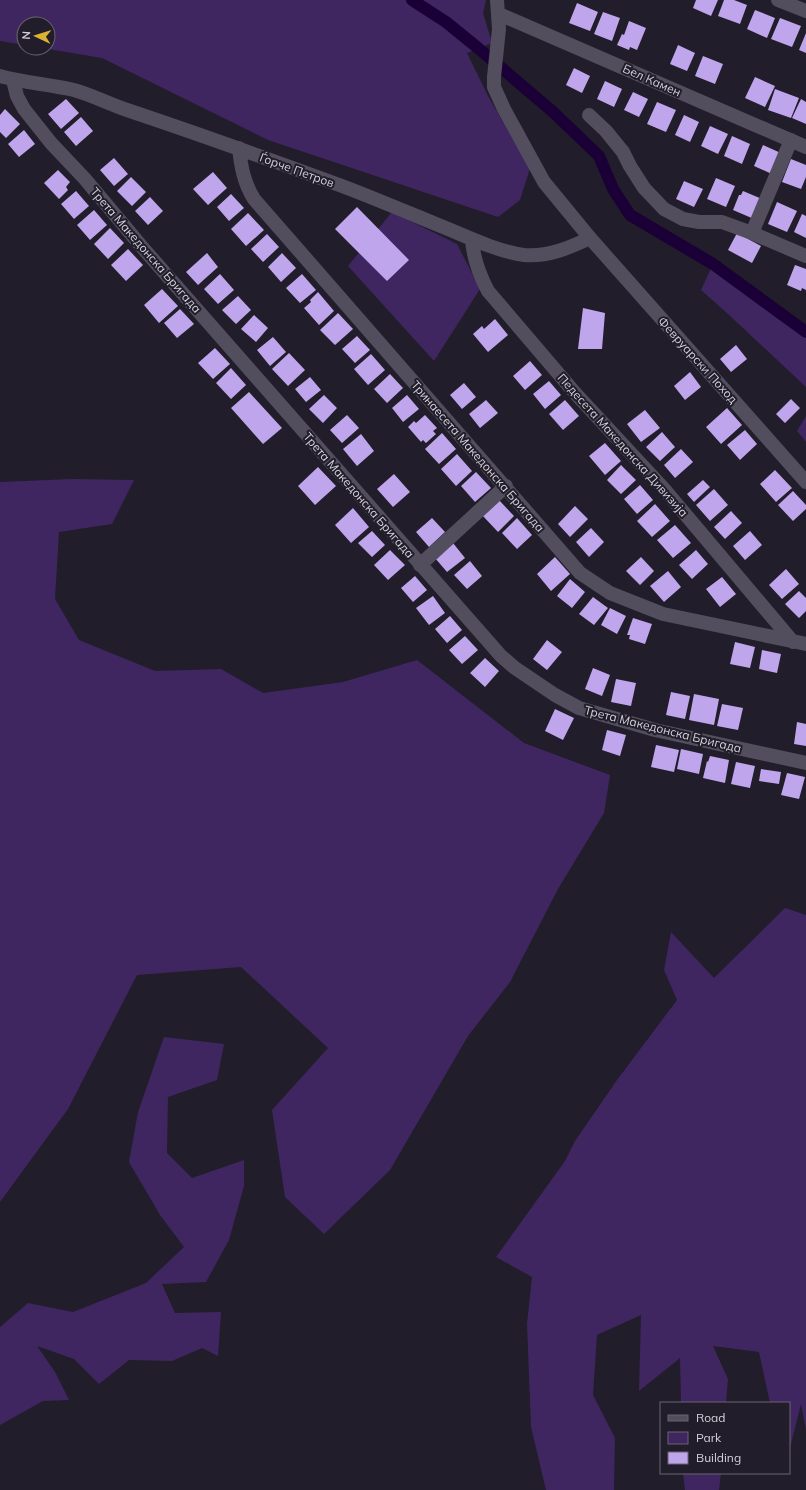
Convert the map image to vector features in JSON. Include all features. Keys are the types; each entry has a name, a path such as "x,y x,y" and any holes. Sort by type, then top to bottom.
{"street":[{"path":"497,0 499,14"},
{"path":"778,0 806,12"},
{"name":"Февруарски Поход","path":"499,14 494,87 504,109 544,182 590,238 806,482"},
{"name":"Бел Камен","path":"499,14 806,147"},
{"name":"Ѓорче Петров","path":"6,78 75,90 124,109 239,148 358,192 472,239 517,254 537,255 565,249 590,238"},
{"name":"Трета Македонска Бригада","path":"6,78 18,96 24,109 51,143 85,180 420,565 501,656 515,668 555,695 579,708 655,730 806,763"},
{"path":"590,115 606,131 623,152 644,188 664,209 683,219 699,222 722,222 806,256"},
{"path":"752,233 791,140"},
{"name":"Тринаесета Македонска Бригада","path":"239,148 240,164 244,180 254,199 506,486 580,573 610,593 663,614 800,643"},
{"name":"Педесета Македонска Дивизија","path":"472,239 476,264 488,292 575,393 664,489 800,643"},
{"path":"420,565 506,486"}],"green space":[{"path":"0,0 486,0 483,13 492,43 467,53 488,96 530,168 520,200 498,217 268,140 102,58 56,50 56,16 16,16 16,44 0,41"},
{"path":"392,212 457,244 480,289 434,361 348,266"},
{"path":"713,264 806,329 806,387 701,290"},
{"path":"806,416 806,442 797,431"},
{"path":"72,479 134,480 112,524 59,532 55,599 79,640 155,671 221,669 263,693 343,682 417,660 524,743 610,775 604,813 558,889 510,982 468,1036 390,1170 324,1234 285,1197 272,1110 328,1048 241,967 137,975 68,1109 0,1202 0,482"},
{"path":"785,908 806,915 806,1430 801,1404 790,1448 790,1402 770,1402 759,1352 713,1346 728,1379 726,1402 681,1402 680,1358 639,1391 641,1315 597,1335 593,1395 615,1438 614,1490 546,1490 531,1427 527,1324 532,1277 496,1257 565,1161 575,1141 617,1080 677,1000 664,970 671,932 714,978"},
{"path":"164,1037 224,1044 217,1080 168,1097 167,1153 192,1178 244,1160 244,1186 229,1240 206,1282 162,1284 175,1313 221,1312 218,1356 202,1348 172,1361 129,1360 99,1384 74,1359 37,1346 55,1372 69,1400 43,1401 0,1425 0,1327 28,1303 73,1312 146,1283 184,1247 160,1215 129,1162 138,1112"},
{"path":"683,1474 721,1474 719,1490 685,1490"}],"building":[{"path":"696,0 718,0 711,16 693,8"},
{"path":"724,0 734,0 747,5 740,24 718,16"},
{"path":"577,3 598,12 590,31 569,23"},
{"path":"755,10 775,18 767,38 747,29"},
{"path":"603,12 620,18 612,41 594,34"},
{"path":"780,18 801,26 792,47 771,39"},
{"path":"629,21 646,28 637,50 630,47 629,50 617,45 622,34 624,35"},
{"path":"806,33 806,53 799,50"},
{"path":"678,45 695,53 687,71 670,64"},
{"path":"703,56 723,64 715,84 695,76"},
{"path":"574,68 590,76 582,93 566,85"},
{"path":"755,77 775,86 765,107 745,98"},
{"path":"605,81 622,89 614,107 597,99"},
{"path":"775,89 799,98 791,118 768,110"},
{"path":"633,92 648,99 639,117 624,110"},
{"path":"66,99 79,113 61,129 48,114"},
{"path":"801,99 806,102 806,124 792,118"},
{"path":"657,102 676,110 666,132 647,124"},
{"path":"5,109 20,124 6,138 0,132 0,115"},
{"path":"684,115 699,122 690,142 675,135"},
{"path":"81,117 93,131 76,146 64,132"},
{"path":"710,126 728,134 718,154 701,146"},
{"path":"24,130 35,144 19,157 8,144"},
{"path":"732,136 750,144 742,164 724,156"},
{"path":"763,145 783,154 774,175 754,166"},
{"path":"114,158 128,174 114,186 100,170"},
{"path":"791,159 806,165 806,177 801,189 782,182"},
{"path":"58,170 70,182 66,187 68,190 59,199 44,183"},
{"path":"213,172 227,188 208,205 193,189"},
{"path":"131,177 146,192 132,206 117,191"},
{"path":"716,178 735,186 726,207 707,199"},
{"path":"684,181 703,189 694,207 676,199"},
{"path":"76,191 89,206 74,219 61,204"},
{"path":"743,191 762,199 754,219 733,210 739,195 741,195"},
{"path":"231,194 244,208 229,221 217,207"},
{"path":"150,197 163,211 148,225 135,211"},
{"path":"777,202 797,211 787,232 768,224"},
{"path":"357,207 409,260 387,281 335,229"},
{"path":"94,210 107,225 90,240 77,225"},
{"path":"248,213 264,230 246,246 231,229"},
{"path":"802,214 806,216 806,238 794,232"},
{"path":"110,228 124,243 108,259 94,244"},
{"path":"737,233 761,246 752,263 728,250"},
{"path":"267,234 279,247 263,262 251,249"},
{"path":"128,249 143,265 126,281 111,265"},
{"path":"207,253 218,267 198,285 186,272"},
{"path":"282,253 296,268 281,282 268,267"},
{"path":"795,265 806,269 806,290 802,288 801,291 787,285"},
{"path":"220,274 234,290 218,304 204,289"},
{"path":"302,274 316,290 300,303 286,288"},
{"path":"162,289 178,306 159,323 144,305"},
{"path":"318,292 334,311 319,325 304,308 311,302 310,300"},
{"path":"238,296 251,310 236,324 222,310"},
{"path":"583,308 605,313 602,349 578,349"},
{"path":"180,309 194,324 177,338 164,323"},
{"path":"338,313 353,329 335,345 320,330"},
{"path":"254,315 268,328 256,342 241,329"},
{"path":"495,319 508,335 488,352 473,334 482,326 484,329"},
{"path":"357,336 370,350 355,363 342,349"},
{"path":"273,337 286,352 270,366 257,350"},
{"path":"736,345 747,359 731,372 720,359"},
{"path":"215,348 230,364 213,379 198,363"},
{"path":"289,353 305,370 288,386 272,369"},
{"path":"371,354 385,370 368,385 354,369"},
{"path":"530,361 542,375 525,390 513,376"},
{"path":"231,368 246,385 231,399 216,383"},
{"path":"690,372 701,387 685,400 674,386"},
{"path":"390,374 403,388 387,403 374,389"},
{"path":"310,377 321,390 306,402 295,389"},
{"path":"549,381 561,395 545,409 533,394"},
{"path":"464,383 476,397 462,409 450,395"},
{"path":"249,392 282,428 263,444 231,408"},
{"path":"324,395 337,408 323,423 309,409"},
{"path":"407,395 419,409 403,422 392,408"},
{"path":"791,399 800,408 785,423 776,414"},
{"path":"486,400 498,413 480,428 469,414"},
{"path":"565,400 579,416 563,430 549,414"},
{"path":"727,408 742,425 721,444 706,427"},
{"path":"645,410 660,428 641,442 627,424"},
{"path":"347,415 359,428 342,443 330,430"},
{"path":"425,415 437,428 433,431 436,434 426,443 423,440 421,442 408,427 414,421 416,423"},
{"path":"745,430 757,444 740,460 727,445"},
{"path":"662,432 675,447 660,461 646,447"},
{"path":"442,433 456,449 439,464 425,449"},
{"path":"361,434 374,451 357,466 343,449"},
{"path":"605,443 621,461 605,475 589,456"},
{"path":"681,449 693,462 675,478 664,465"},
{"path":"457,454 472,471 456,486 441,469"},
{"path":"621,465 636,480 621,494 607,480"},
{"path":"318,467 336,486 315,505 298,486"},
{"path":"775,470 792,488 776,502 760,484"},
{"path":"476,472 491,488 475,502 461,486"},
{"path":"394,474 410,492 393,507 377,489"},
{"path":"703,480 710,487 694,502 687,494"},
{"path":"640,485 653,500 637,514 624,499"},
{"path":"714,489 728,505 710,521 696,505"},
{"path":"793,491 806,505 806,509 793,521 778,505"},
{"path":"498,499 514,516 498,532 482,515"},
{"path":"655,504 670,521 652,537 637,521"},
{"path":"575,506 588,519 570,537 558,524"},
{"path":"353,508 369,527 351,543 335,525"},
{"path":"731,511 742,523 725,539 714,527"},
{"path":"432,518 445,532 429,547 416,532"},
{"path":"517,518 532,535 517,549 502,533"},
{"path":"675,525 691,543 673,558 657,540"},
{"path":"591,528 604,542 589,557 576,542"},
{"path":"372,531 385,545 372,557 358,543"},
{"path":"750,531 762,545 745,560 733,546"},
{"path":"453,543 465,558 447,572 435,558"},
{"path":"390,550 405,565 388,580 374,565"},
{"path":"696,550 708,564 692,579 679,565"},
{"path":"555,557 570,574 551,591 537,574"},
{"path":"641,557 654,571 640,585 626,571"},
{"path":"470,561 482,576 467,589 454,575"},
{"path":"786,569 799,584 782,599 769,585"},
{"path":"668,571 681,587 664,602 650,586"},
{"path":"415,576 427,590 413,602 401,588"},
{"path":"722,577 736,594 720,607 706,589"},
{"path":"570,579 585,592 572,608 557,596"},
{"path":"799,591 806,598 806,611 799,618 785,604"},
{"path":"433,596 445,613 429,625 416,608"},
{"path":"593,597 608,608 594,625 579,614"},
{"path":"610,608 626,616 617,634 601,625"},
{"path":"450,616 462,630 447,643 435,629"},
{"path":"633,618 652,624 645,644 629,639 630,635 627,635"},
{"path":"465,636 478,650 462,664 449,650"},
{"path":"547,640 562,652 547,670 533,659"},
{"path":"735,642 755,647 750,668 730,664"},
{"path":"762,650 781,654 777,673 759,669"},
{"path":"485,658 499,671 485,687 470,673"},
{"path":"593,668 610,675 602,696 585,689"},
{"path":"616,679 636,683 631,706 611,702"},
{"path":"671,692 690,696 685,719 666,715"},
{"path":"694,694 719,699 714,725 689,720"},
{"path":"722,704 743,708 738,730 717,726"},
{"path":"555,709 574,718 563,740 545,731"},
{"path":"797,722 806,724 806,746 794,744"},
{"path":"607,730 626,735 620,756 602,750"},
{"path":"656,745 679,750 674,772 651,767"},
{"path":"681,749 703,754 699,774 677,769"},
{"path":"710,756 729,760 725,783 703,778 707,761 708,762"},
{"path":"736,762 755,766 750,788 731,784"},
{"path":"761,769 781,772 779,784 759,781"},
{"path":"787,773 805,777 799,799 781,795"}],"waterway":[{"path":"412,0 446,22 478,48 552,111 599,156 613,189 630,215 713,264 806,332"}]}
